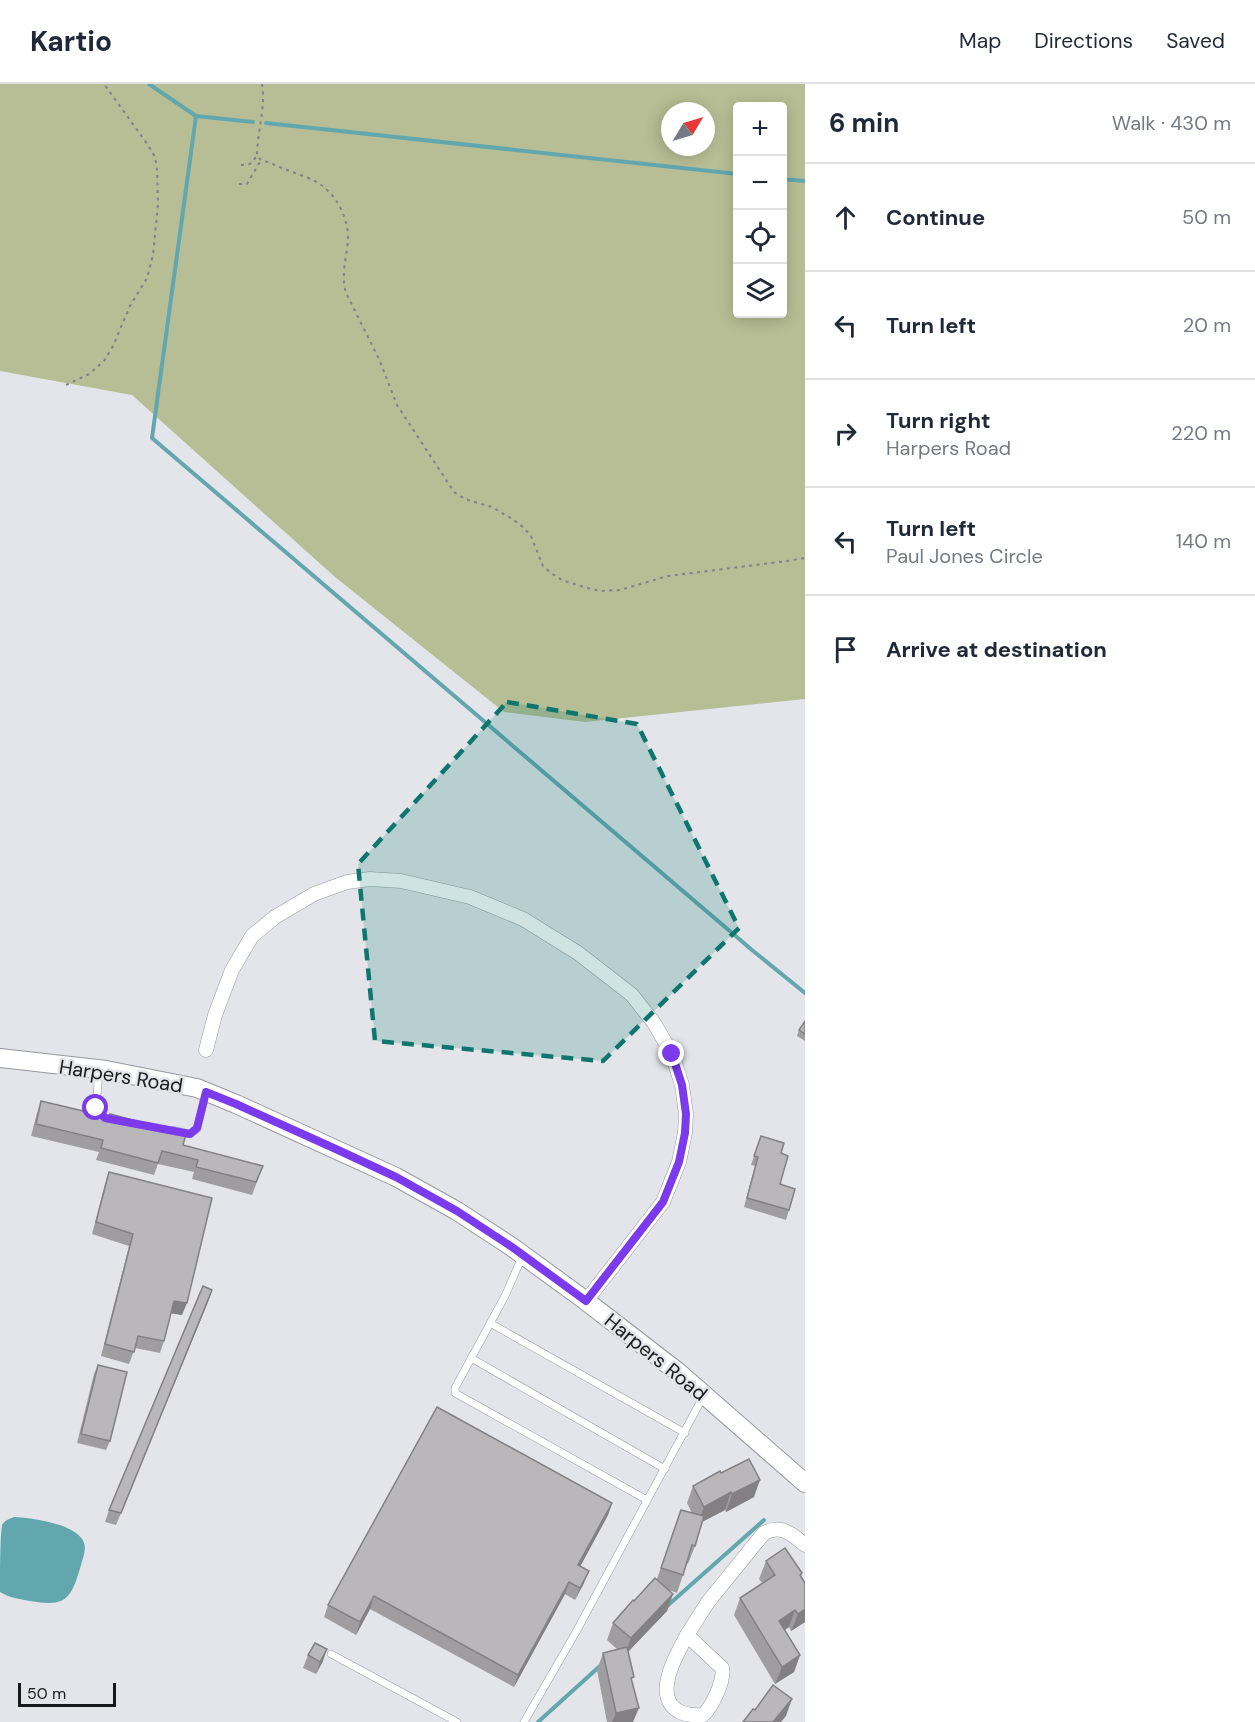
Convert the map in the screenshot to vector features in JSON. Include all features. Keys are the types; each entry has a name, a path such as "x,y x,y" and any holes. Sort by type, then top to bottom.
{"street":[{"path":"206,1050 215,1015 232,970 252,936 275,917 314,894 347,882 370,879 401,881 470,897 523,919 579,954 632,995 654,1023 672,1054 682,1085 686,1114 679,1162 663,1202 586,1301"},
{"name":"Harpers Road","path":"0,1058 99,1070 197,1088 396,1177 457,1211 586,1301 678,1372 805,1483"},
{"path":"687,1635 722,1668 722,1680 708,1711 703,1715 684,1714 676,1710 666,1695 665,1686 687,1635 708,1602 764,1533 781,1529 789,1532 805,1545"}],"lane":[{"path":"99,1070 96,1108 105,1118 116,1120"},
{"path":"169,1130 190,1134 197,1128 206,1092"},
{"path":"523,1255 505,1296 455,1388 455,1393 647,1500"},
{"path":"490,1323 685,1433"},
{"path":"471,1359 665,1469"},
{"path":"524,1722 576,1632 704,1395"},
{"path":"331,1654 457,1722"}],"path":[{"path":"66,385 89,374 104,361 114,346 130,306 147,278 153,255 158,204 155,158 104,84"},
{"path":"241,165 250,164 257,156 264,94 262,84"},
{"path":"257,156 261,160 316,182 325,187 335,199 344,213 348,230 344,284 379,359 397,405 454,492 465,499 492,507 523,527 531,536 543,566 550,573 562,580 600,591 620,590 668,576 805,558"},
{"path":"239,184 247,184 261,160"}],"highlighted area":[{"path":"507,702 637,724 739,928 603,1061 375,1041 358,864"}],"green space":[{"path":"0,84 805,84 805,699 585,722 504,712 335,577 132,395 0,371"}],"water":[{"path":"14,1517 60,1525 77,1534 84,1542 83,1559 74,1586 65,1598 52,1603 42,1603 7,1596 0,1592 2,1525"}],"building":[{"path":"805,1021 805,1034 799,1030"},
{"path":"41,1101 109,1117 110,1114 186,1134 183,1145 263,1166 256,1182 196,1167 198,1160 162,1151 158,1163 101,1148 103,1140 36,1124"},
{"path":"761,1136 784,1143 781,1153 788,1156 780,1184 795,1189 789,1210 747,1198 758,1157 754,1156"},
{"path":"109,1172 212,1198 187,1303 174,1301 164,1341 138,1336 134,1352 105,1344 133,1234 96,1222"},
{"path":"203,1286 212,1290 121,1513 109,1510"},
{"path":"98,1365 127,1372 110,1441 81,1434"},
{"path":"437,1407 612,1503 578,1565 589,1571 580,1588 569,1582 518,1675 374,1596 360,1622 328,1605"},
{"path":"749,1459 760,1480 704,1507 693,1486"},
{"path":"681,1510 704,1516 683,1575 661,1568"},
{"path":"785,1548 802,1573 800,1575 805,1583 805,1609 798,1614 795,1610 779,1621 800,1655 782,1667 740,1598 775,1575 766,1561"},
{"path":"655,1578 673,1594 631,1638 613,1623"},
{"path":"315,1643 327,1649 320,1662 308,1655"},
{"path":"627,1647 634,1677 631,1678 639,1708 616,1713 603,1653"},
{"path":"773,1685 792,1699 773,1722 743,1722 753,1709 755,1710"}],"waterway":[{"path":"149,84 196,116 253,122"},
{"path":"196,116 152,438 805,993"},
{"path":"266,123 733,173"},
{"path":"787,179 805,181"},
{"path":"666,1607 764,1520"},
{"path":"538,1722 600,1666"}],"route":[{"path":"96,1108 105,1118 190,1134 197,1128 206,1092 396,1177 457,1211 512,1247 586,1301 663,1202 679,1162 686,1114 682,1085 672,1054"}]}
